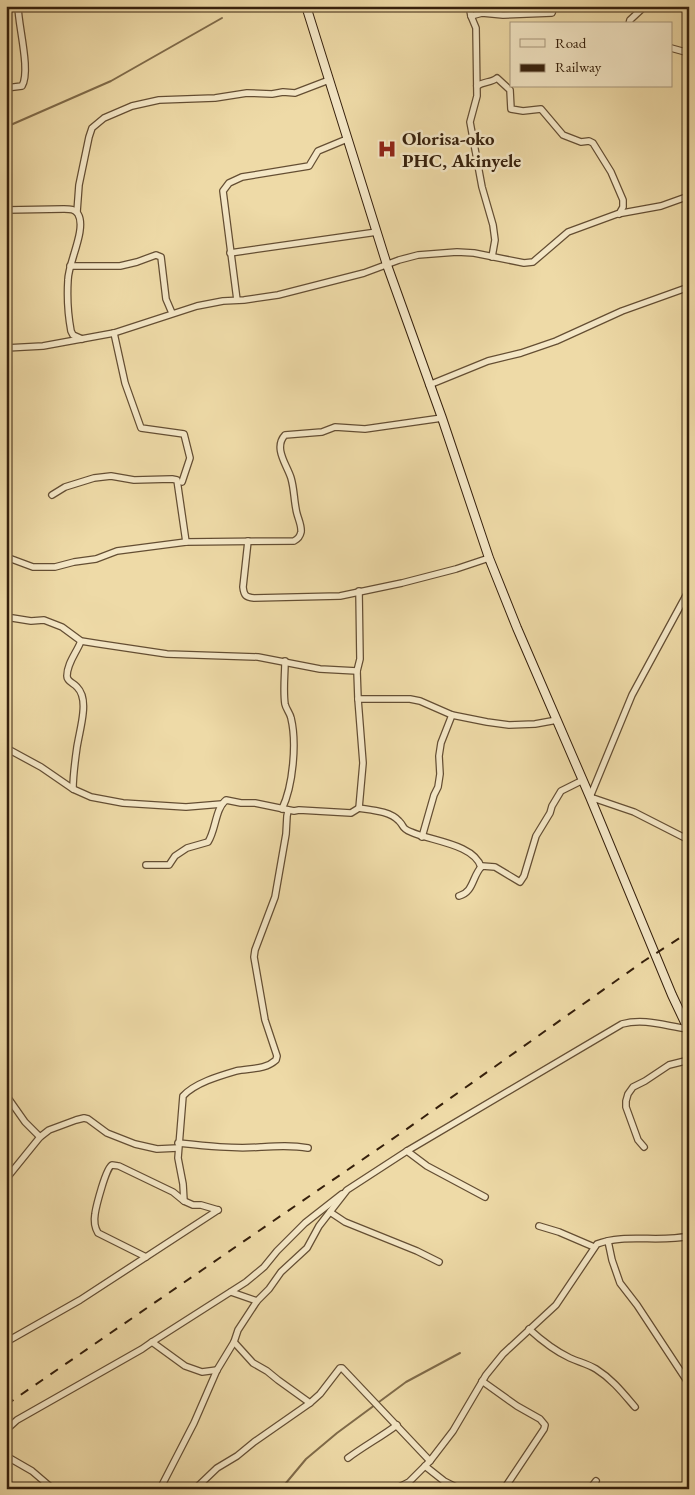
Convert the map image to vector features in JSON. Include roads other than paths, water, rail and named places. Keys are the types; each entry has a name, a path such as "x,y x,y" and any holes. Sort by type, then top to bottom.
{"main road":[{"path":"306,6 387,265 442,418 489,558 688,1030"}],"street":[{"path":"6,88 22,86 25,80 18,6"},
{"path":"469,6 470,16 476,28 477,86 477,96 470,117 470,128 482,187 493,225 495,240 492,257"},
{"path":"470,16 482,13 503,15 552,14 554,6"},
{"path":"630,22 645,6"},
{"path":"672,48 689,52"},
{"path":"477,86 483,82 492,82 497,78 510,83"},
{"path":"84,339 73,335 70,328 68,278 79,230 80,219 77,212 79,185 88,137 92,128 104,118 132,106 159,100 215,98 247,93 295,93 329,80"},
{"path":"501,81 510,90 511,109 523,111 541,109 563,135 581,142 589,141 593,143 611,172 623,200 623,207 619,214"},
{"path":"237,300 222,191 229,182 242,177 309,166 318,151 347,139"},
{"path":"6,348 43,346 114,333 197,306 278,295 364,273 418,255 457,252 474,253 524,264 533,262 568,232 619,214 661,206 689,196"},
{"path":"6,210 64,209 77,212"},
{"path":"230,253 377,232"},
{"path":"70,266 120,266 156,255 161,257 166,299 172,313"},
{"path":"429,385 488,361 521,353 556,341 622,311 689,287"},
{"path":"114,333 125,383 140,428 184,434 190,458 182,482"},
{"path":"6,557 33,567 55,567 96,559 117,551 186,542 294,541 298,539 301,530 296,512 292,481 280,447 280,441 285,435 322,432 335,427 365,429 442,418"},
{"path":"52,495 65,487 94,478 111,476 134,480 177,480 186,542"},
{"path":"248,541 242,587 243,594 246,597 340,596 402,583 489,558"},
{"path":"689,590 632,696 590,797 634,812 689,840"},
{"path":"359,591 360,659 357,671 364,763 359,808"},
{"path":"6,617 32,621 44,620 62,627 81,641 167,654 258,657 320,669 357,671"},
{"path":"73,789 73,774 83,701 79,689 69,681 67,676 71,661 81,641"},
{"path":"282,809 288,790 294,753 291,717 286,705 284,689 285,661"},
{"path":"358,699 410,699 452,714 509,725 535,724 557,720"},
{"path":"422,837 434,794 438,787 441,743 452,714"},
{"path":"6,748 91,798 123,803 186,807 222,804"},
{"path":"459,896 465,895 471,888 479,869 486,866 495,867 520,882 524,876 536,836 561,791 583,780"},
{"path":"146,865 170,865 175,856 187,848 208,842 222,804 226,800 230,800 288,811 351,813 359,808 378,811 400,821 406,830 422,837 464,849 478,859 481,868"},
{"path":"184,1201 178,1158 183,1096 188,1091 208,1081 236,1071 271,1065 276,1060 265,1020 254,957 275,897 288,811"},
{"path":"6,1430 17,1420 142,1349 246,1282 264,1267 305,1223 348,1190 407,1151 622,1024 646,1021 688,1030"},
{"path":"644,1147 638,1140 626,1107 628,1094 633,1087 669,1065 689,1060"},
{"path":"6,1095 25,1122 40,1137"},
{"path":"6,1179 40,1137 49,1130 84,1118 108,1133 135,1144 157,1149 178,1145 288,1146 308,1148"},
{"path":"407,1151 427,1166 485,1197"},
{"path":"6,1342 80,1300 146,1257 218,1210 201,1205 193,1205 184,1201 173,1192 120,1166 114,1165 109,1168 105,1175 95,1213 95,1229 98,1233 146,1257"},
{"path":"160,1489 194,1423 217,1370 234,1342 238,1330 257,1301 269,1289 281,1272 307,1248 319,1226 348,1190"},
{"path":"330,1212 345,1222 417,1251 439,1262"},
{"path":"539,1226 559,1232 594,1247"},
{"path":"395,1489 409,1482 430,1461 453,1431 482,1381 503,1354 556,1305 594,1247 608,1241 688,1237"},
{"path":"608,1241 620,1283 637,1305 689,1384"},
{"path":"231,1292 257,1301"},
{"path":"529,1329 538,1338 555,1349 587,1364 607,1377 635,1407"},
{"path":"152,1342 184,1366 202,1372 217,1370"},
{"path":"234,1342 253,1363 310,1403"},
{"path":"195,1489 217,1468 238,1456 254,1442 310,1403 320,1394 341,1368 430,1461"},
{"path":"482,1381 517,1406 540,1419 544,1425 544,1429 504,1489"},
{"path":"348,1458 359,1449 397,1426"},
{"path":"6,1456 32,1471 52,1488"},
{"path":"425,1466 444,1481 460,1489"},
{"path":"590,1489 596,1481"}],"waterway":[{"path":"6,127 111,81 222,18"},
{"path":"281,1489 306,1459 337,1433 406,1382 460,1353"}],"railway":[{"path":"6,1405 404,1131 644,961 689,932"}],"place":[{"name":"Olorisa-oko PHC, Akinyele","path":"387,149"}]}
